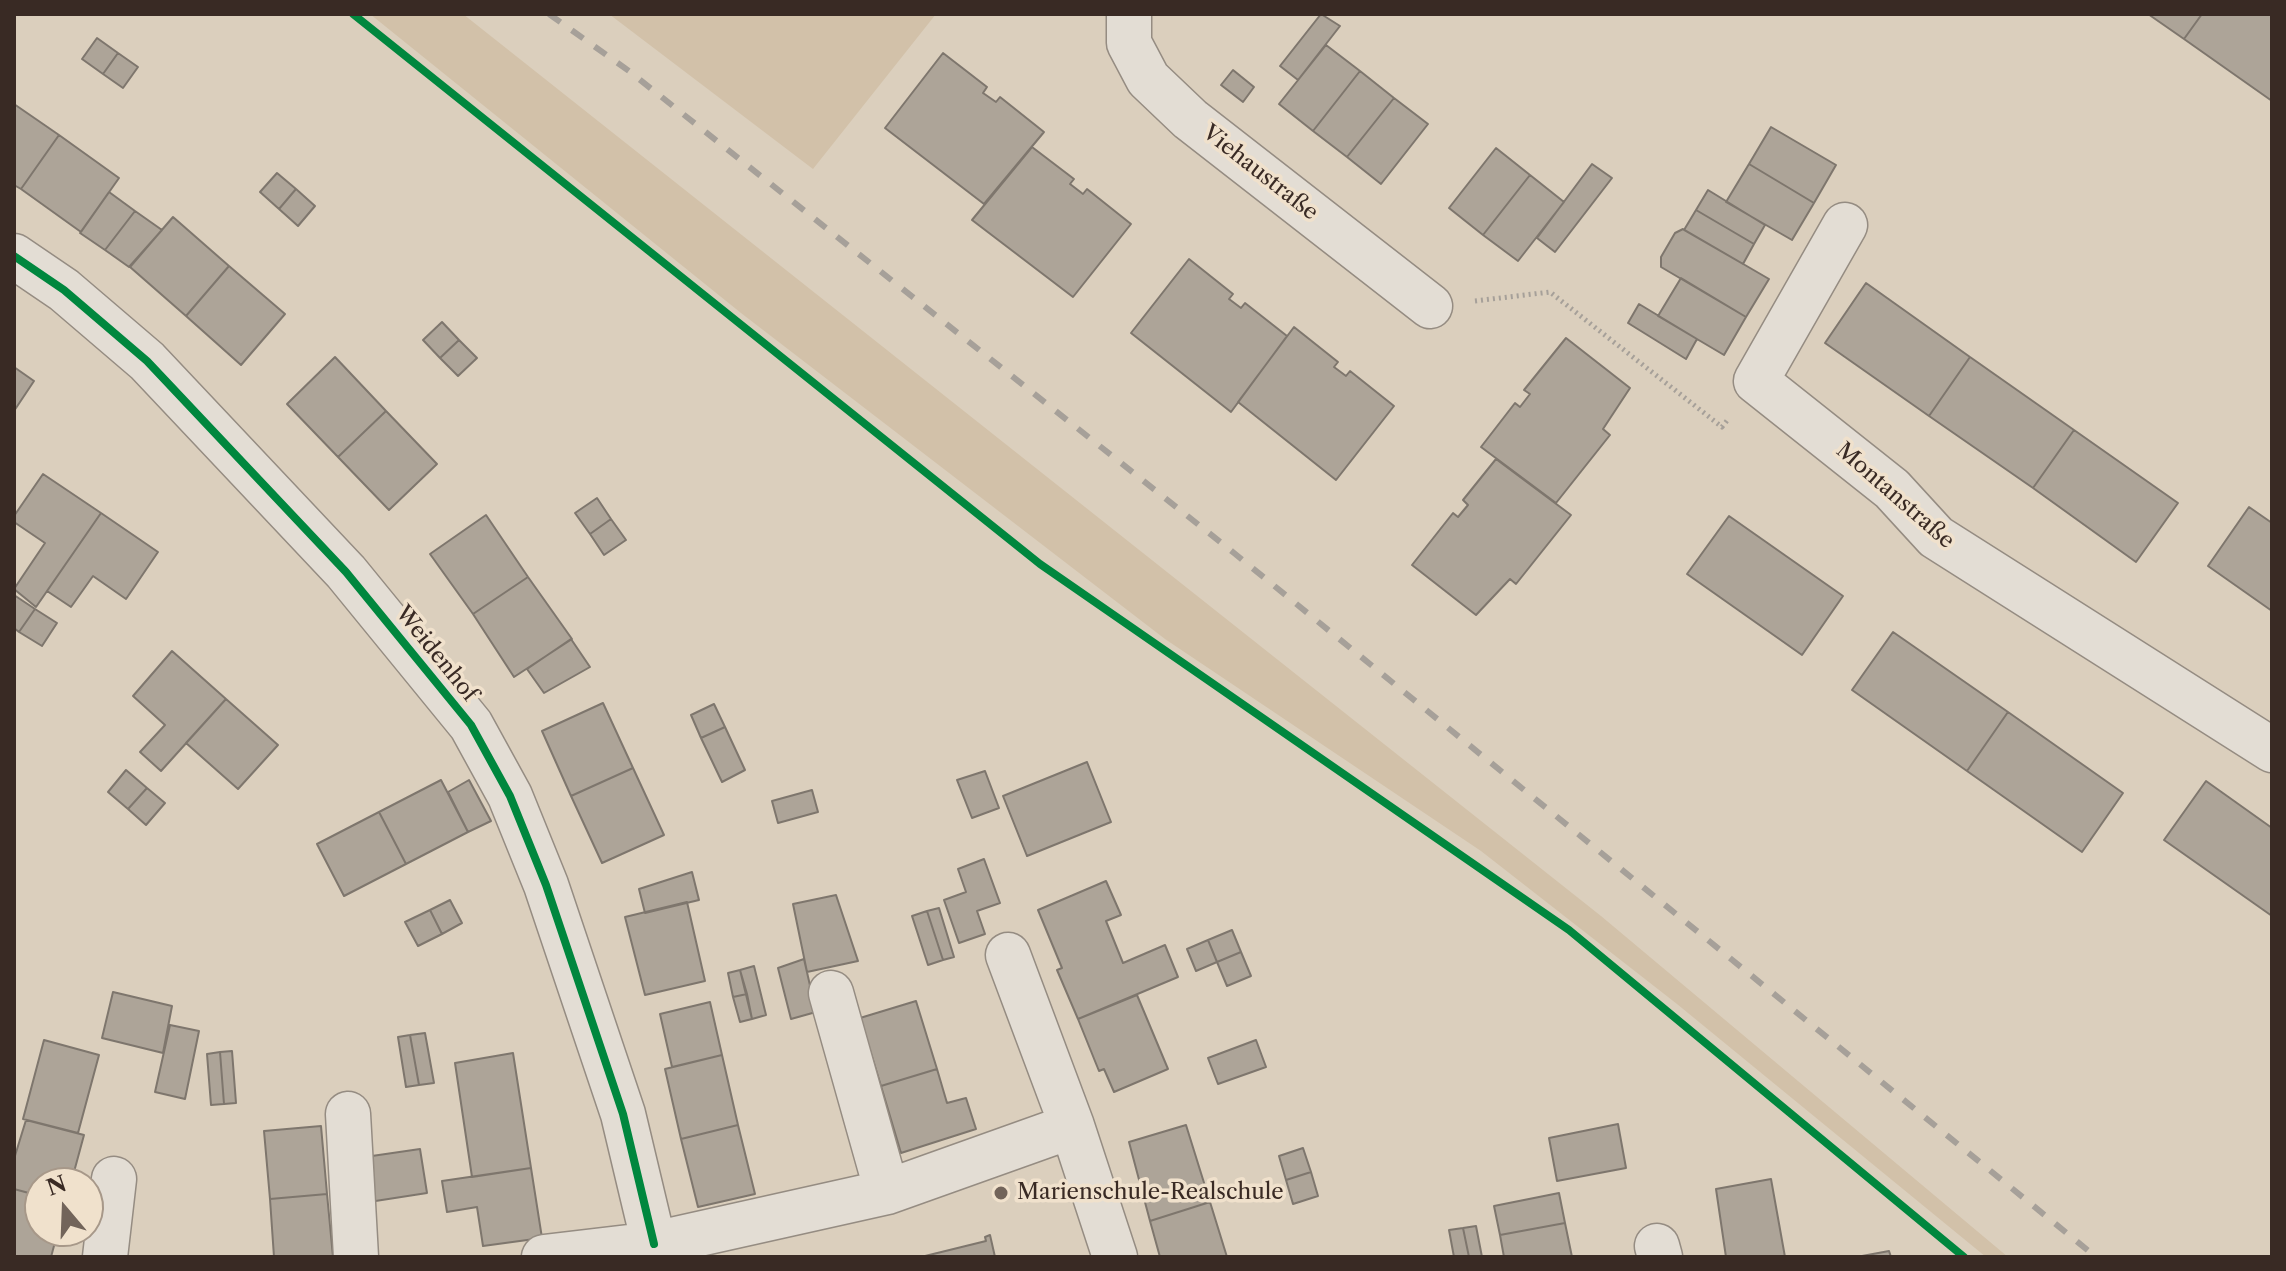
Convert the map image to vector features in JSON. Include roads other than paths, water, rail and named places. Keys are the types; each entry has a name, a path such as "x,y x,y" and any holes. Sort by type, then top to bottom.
{"street":[{"name":"Viehaustraße","path":"1129,14 1129,43 1148,79 1190,119 1430,306"},
{"name":"Montanstraße","path":"1845,225 1756,381 1892,489 1936,537 2272,750"},
{"name":"Weidenhof","path":"14,256 64,290 147,361 346,572 471,725 510,796 546,885 623,1114 654,1244"},
{"path":"1008,955 1072,1126 1115,1257"},
{"path":"831,993 887,1192"},
{"path":"348,1114 356,1257"},
{"path":"544,1257 654,1244 887,1192 1072,1126"},
{"path":"105,1257 114,1179"}],"railway":[{"path":"549,14 629,71 1234,553 2096,1257"}],"place":[{"name":"Marienschule-Realschule","path":"1001,1193"}]}
